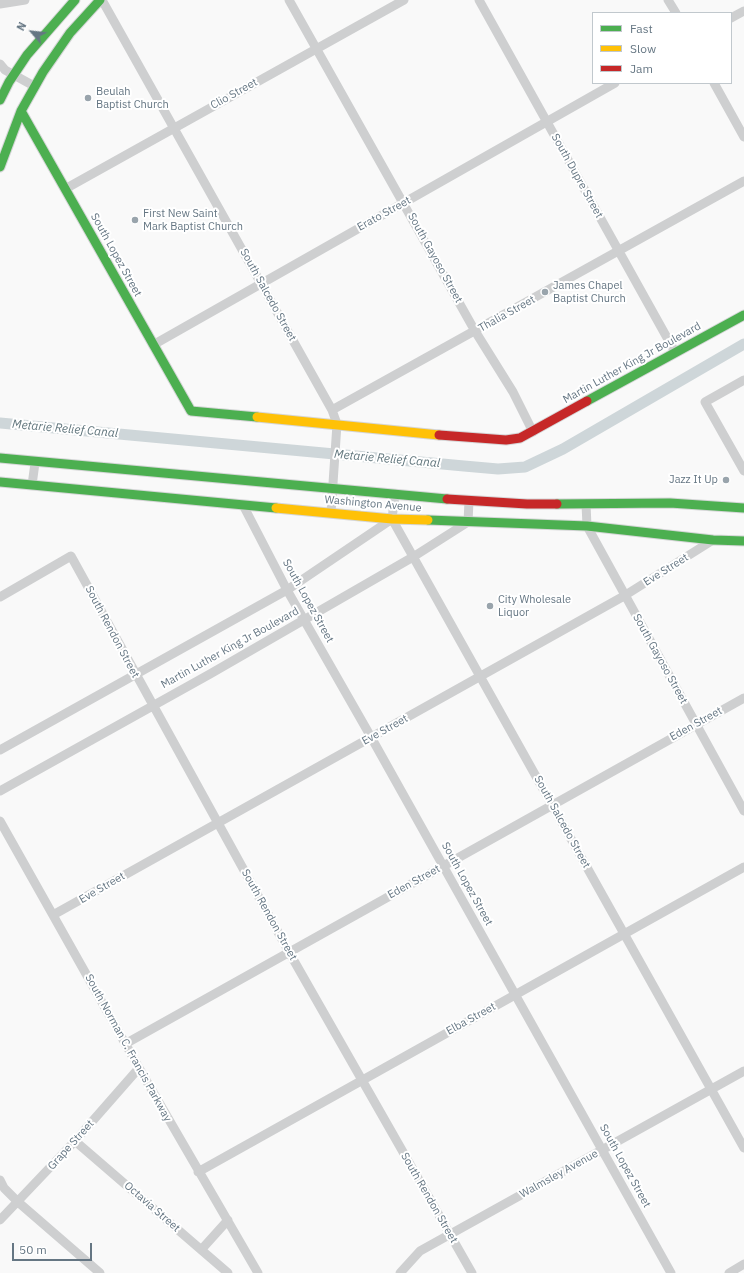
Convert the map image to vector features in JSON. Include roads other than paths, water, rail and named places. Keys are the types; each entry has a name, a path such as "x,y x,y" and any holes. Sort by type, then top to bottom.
{"street":[{"path":"0,4 25,0"},
{"path":"0,100 14,74 31,49 75,0"},
{"path":"0,167 21,111 34,86 55,52 101,0"},
{"name":"South Salcedo Street","path":"101,0 174,127 332,410 337,424"},
{"name":"South Gayoso Street","path":"289,0 404,202 475,331 513,392 533,432"},
{"name":"Clio Street","path":"65,189 404,0"},
{"name":"South Dupre Street","path":"479,0 675,352"},
{"path":"668,0 675,12"},
{"path":"732,17 744,11"},
{"path":"0,64 34,86"},
{"name":"Erato Street","path":"153,346 261,283 613,84"},
{"path":"715,84 744,137"},
{"name":"South Lopez Street","path":"21,111 191,411 337,424"},
{"name":"Thalia Street","path":"332,410 619,252 744,181"},
{"name":"Martin Luther King Jr Boulevard","path":"533,432 744,315"},
{"path":"744,380 705,402 744,471"},
{"path":"331,513 334,487 337,424 506,440 520,438 533,432"},
{"name":"Washington Avenue","path":"0,458 35,463 334,487 469,501 527,504 670,503 744,508"},
{"path":"32,485 35,463"},
{"name":"Washington Avenue","path":"0,482 392,519 588,526 713,540 744,541"},
{"path":"392,519 395,494"},
{"path":"468,522 469,501"},
{"name":"South Gayoso Street","path":"586,504 588,526 624,596 744,811"},
{"name":"South Lopez Street","path":"243,505 287,590 372,737 671,1273"},
{"name":"South Salcedo Street","path":"392,519 553,804 744,1148"},
{"name":"Martin Luther King Jr Boulevard","path":"0,750 287,590 392,519"},
{"name":"Martin Luther King Jr Boulevard","path":"0,791 304,620 413,557 468,522"},
{"name":"Eve Street","path":"53,915 624,596 713,540"},
{"name":"South Rendon Street","path":"0,597 71,556 290,952 472,1273"},
{"name":"Eden Street","path":"126,1044 744,698"},
{"name":"South Norman C. Francis Parkway","path":"0,821 198,1172 228,1220 258,1273"},
{"name":"Elba Street","path":"198,1172 514,994 744,867"},
{"name":"Grape Street","path":"0,1220 75,1141 139,1068"},
{"name":"Walmsley Avenue","path":"400,1273 420,1251 744,1071"},
{"name":"Octavia Street","path":"75,1141 228,1273"},
{"path":"0,1180 4,1188 18,1202 100,1273"},
{"path":"201,1250 228,1220"},
{"path":"728,1273 744,1264"}],"waterway":[{"name":"Metarie Relief Canal","path":"0,423 498,469 525,467 563,449 744,344"}],"place":[{"name":"Beulah Baptist Church","path":"88,98"},
{"name":"First New Saint Mark Baptist Church","path":"135,220"},
{"name":"James Chapel Baptist Church","path":"545,292"},
{"name":"Jazz It Up","path":"726,480"},
{"name":"City Wholesale Liquor","path":"490,606"}]}
